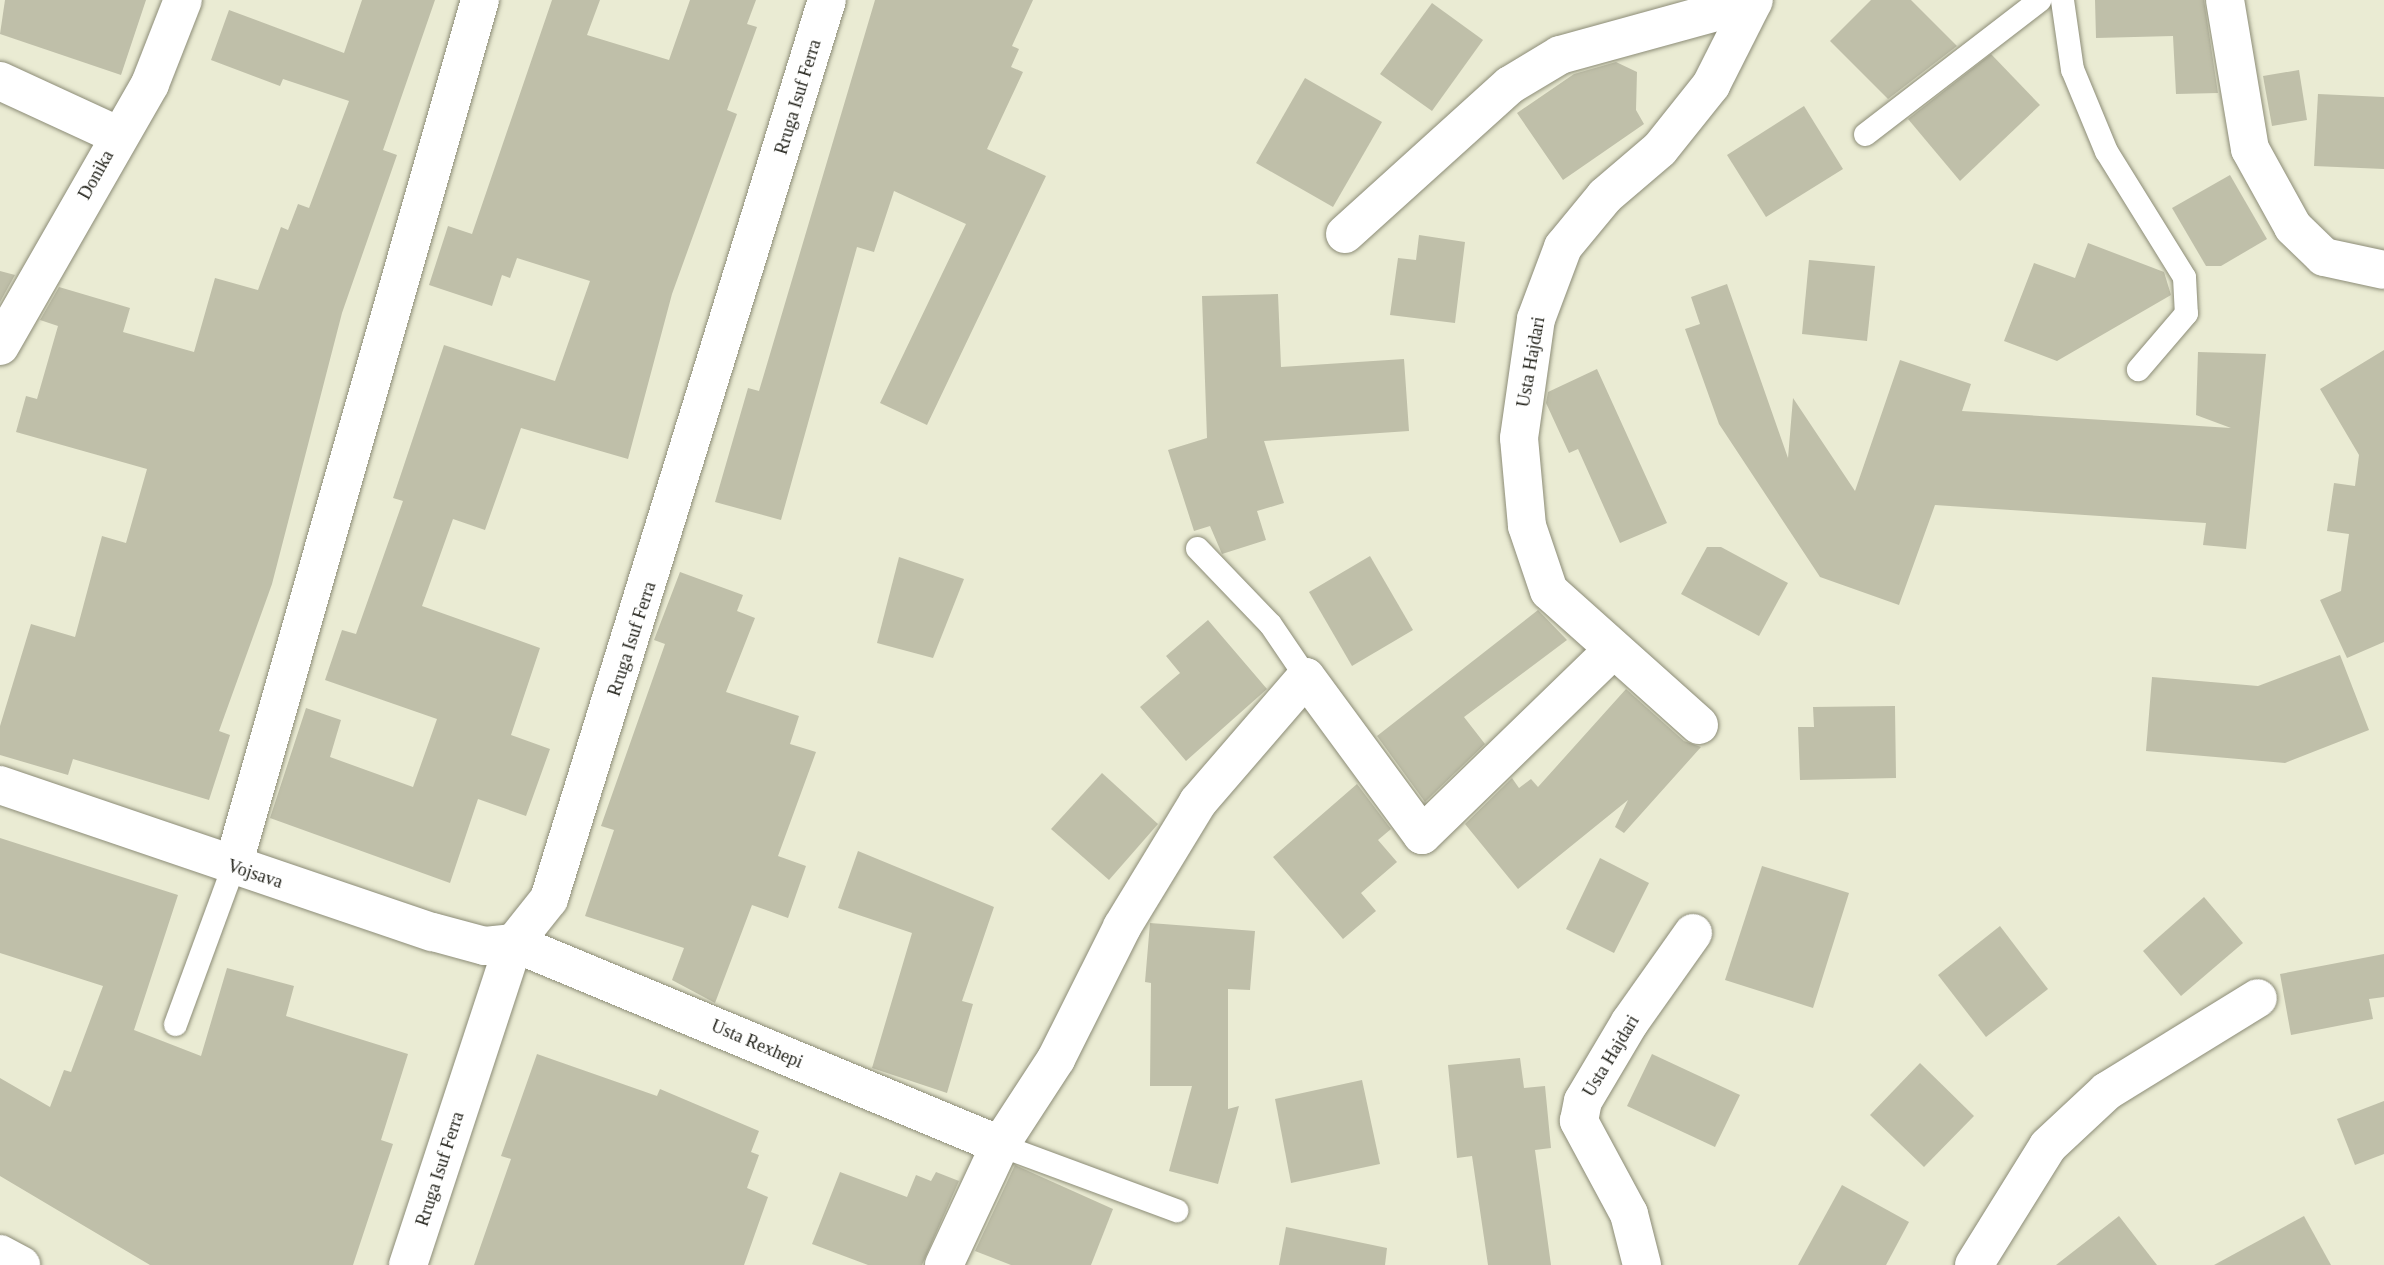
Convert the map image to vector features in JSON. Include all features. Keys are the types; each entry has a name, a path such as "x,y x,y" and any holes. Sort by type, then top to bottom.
{"street":[{"name":"Donika","path":"0,346 117,135 150,84 183,0"},
{"path":"233,866 480,0"},
{"name":"Rruga Isuf Ferra","path":"408,1265 514,943 549,899 827,0"},
{"path":"2225,0 2250,149 2293,227 2323,257 2384,270"},
{"path":"1345,234 1510,85 1560,55 1753,1"},
{"name":"Usta Hajdari","path":"1699,725 1611,652 1549,591 1527,526 1519,438 1536,319 1563,247 1605,196 1660,149 1712,85 1753,1"},
{"path":"0,81 117,135"},
{"path":"944,1265 1000,1145 1056,1059 1122,928 1198,802 1306,677 1422,835 1611,652"},
{"name":"Vojsava","path":"0,785 433,932 485,946 514,943"},
{"name":"Usta Hajdari","path":"1642,1265 1629,1214 1579,1121 1583,1101 1630,1022 1693,933"},
{"name":"Usta Rexhepi","path":"514,943 1000,1145"},
{"path":"1974,1265 2048,1146 2107,1091 2258,998"},
{"path":"0,1254 22,1265"}],"lane":[{"path":"1865,134 2039,0"},
{"path":"2062,0 2072,69 2106,151 2184,277 2186,313 2138,369"},
{"path":"1196,548 1270,625 1306,677"},
{"path":"175,1024 233,866"},
{"path":"1000,1145 1176,1210"}],"building":[{"path":"5,0 146,0 121,75 0,34"},
{"path":"362,0 435,0 383,150 397,155 342,313 272,584 219,731 230,735 209,800 73,759 68,775 0,755 0,726 31,624 75,637 102,536 126,543 147,469 16,432 26,396 37,399 58,326 40,320 59,287 130,308 123,332 194,352 215,278 258,290 281,227 288,230 298,204 309,208 349,101 283,79 280,86 211,60 229,10 344,53"},
{"path":"552,0 600,0 587,35 669,60 690,0 756,0 747,24 757,27 727,110 737,114 672,294 628,459 521,428 485,530 453,519 422,606 540,648 511,735 550,749 526,816 478,799 450,883 270,818 306,708 341,720 330,757 413,787 437,719 325,680 342,630 356,634 403,501 393,498 444,345 555,381 590,281 517,258 510,278 502,275 492,306 429,285 448,226 472,234"},
{"path":"875,0 1033,0 1012,46 1019,49 1011,67 1023,72 987,149 1046,176 927,425 880,403 966,224 894,191 874,252 857,247 781,520 715,502 748,388 759,391"},
{"path":"1871,0 1911,0 1957,46 1888,99 1830,41"},
{"path":"2095,0 2204,0 2218,93 2176,94 2173,36 2096,38"},
{"path":"1432,3 1483,40 1432,111 1380,74"},
{"path":"1991,54 2040,105 1960,181 1908,119"},
{"path":"1616,62 1637,72 1636,110 1644,124 1563,180 1517,113 1574,74"},
{"path":"2299,70 2307,120 2272,126 2263,76"},
{"path":"1305,78 1382,122 1333,207 1256,163"},
{"path":"2318,94 2384,97 2384,169 2314,166"},
{"path":"1804,106 1843,169 1766,217 1727,155"},
{"path":"2230,175 2267,239 2221,266 2206,266 2172,208"},
{"path":"1419,235 1465,242 1455,323 1390,315 1398,258 1416,260"},
{"path":"2088,243 2164,272 2171,295 2057,361 2004,341 2034,263 2075,278"},
{"path":"1809,260 1875,266 1867,341 1802,334"},
{"path":"0,271 15,275 0,302"},
{"path":"1727,284 1788,458 1793,398 1855,491 1900,360 1971,384 1962,411 2231,428 2196,415 2198,352 2266,354 2246,549 2203,545 2206,523 1935,505 1899,605 1820,577 1719,424 1685,329 1700,324 1691,297"},
{"path":"1278,294 1281,367 1404,359 1409,431 1264,441 1284,503 1257,511 1266,540 1222,554 1210,526 1194,531 1168,450 1207,438 1202,296"},
{"path":"2384,350 2384,642 2347,658 2320,600 2341,591 2349,534 2327,531 2334,483 2355,486 2359,455 2320,389"},
{"path":"1597,369 1667,523 1620,543 1578,449 1569,453 1546,403 1548,392"},
{"path":"1707,547 1721,547 1788,583 1759,636 1681,594"},
{"path":"1370,556 1413,630 1352,666 1309,592"},
{"path":"899,557 964,579 933,658 877,643"},
{"path":"680,572 743,595 737,611 755,618 726,692 799,716 790,744 816,752 778,856 806,866 788,918 752,905 715,1003 672,980 684,948 585,916 614,830 601,826 665,644 654,640"},
{"path":"1538,610 1567,640 1464,717 1485,744 1425,802 1377,736"},
{"path":"1208,620 1267,689 1186,761 1140,707 1180,673 1166,656"},
{"path":"2340,655 2369,730 2285,763 2146,751 2152,677 2258,686"},
{"path":"1626,689 1684,741 1701,747 1624,833 1615,827 1628,800 1518,889 1465,824 1512,778 1519,788 1531,779 1538,787"},
{"path":"1895,706 1896,778 1800,780 1798,727 1814,727 1813,707"},
{"path":"1102,773 1158,824 1109,880 1051,829"},
{"path":"1357,784 1391,829 1378,840 1397,862 1361,893 1376,911 1343,939 1273,857"},
{"path":"0,838 178,895 134,1030 201,1056 227,968 294,986 286,1016 408,1054 381,1140 393,1144 353,1265 150,1265 0,1176 0,1078 50,1107 64,1070 71,1072 103,986 0,953"},
{"path":"858,851 994,907 962,1001 973,1004 947,1093 872,1068 912,933 838,908"},
{"path":"1600,858 1649,883 1614,953 1566,929"},
{"path":"1762,866 1849,893 1813,1008 1725,980"},
{"path":"2204,897 2243,943 2181,996 2143,951"},
{"path":"1150,923 1255,931 1250,990 1228,989 1228,1109 1239,1106 1218,1184 1169,1171 1192,1086 1150,1086 1151,983 1145,982"},
{"path":"2000,926 2048,989 1986,1037 1938,975"},
{"path":"2384,954 2384,997 2369,999 2373,1019 2291,1035 2280,974"},
{"path":"537,1054 657,1096 660,1089 759,1131 751,1152 759,1155 747,1188 768,1197 744,1265 474,1265 511,1159 501,1156"},
{"path":"1652,1054 1740,1095 1715,1147 1627,1106"},
{"path":"1520,1058 1524,1088 1545,1086 1551,1148 1535,1150 1551,1265 1488,1265 1472,1156 1457,1158 1448,1065"},
{"path":"1920,1063 1974,1116 1924,1167 1870,1115"},
{"path":"1362,1080 1380,1164 1291,1183 1275,1099"},
{"path":"2384,1101 2384,1154 2355,1165 2337,1119"},
{"path":"1015,1165 1113,1209 1091,1265 1011,1265 975,1251"},
{"path":"840,1172 907,1197 916,1175 931,1181 936,1172 959,1181 922,1265 868,1265 812,1244"},
{"path":"1842,1185 1909,1222 1886,1265 1798,1265"},
{"path":"2119,1216 2157,1265 2056,1265"},
{"path":"2304,1216 2331,1265 2214,1265"},
{"path":"1286,1227 1387,1248 1385,1265 1279,1265"}]}
